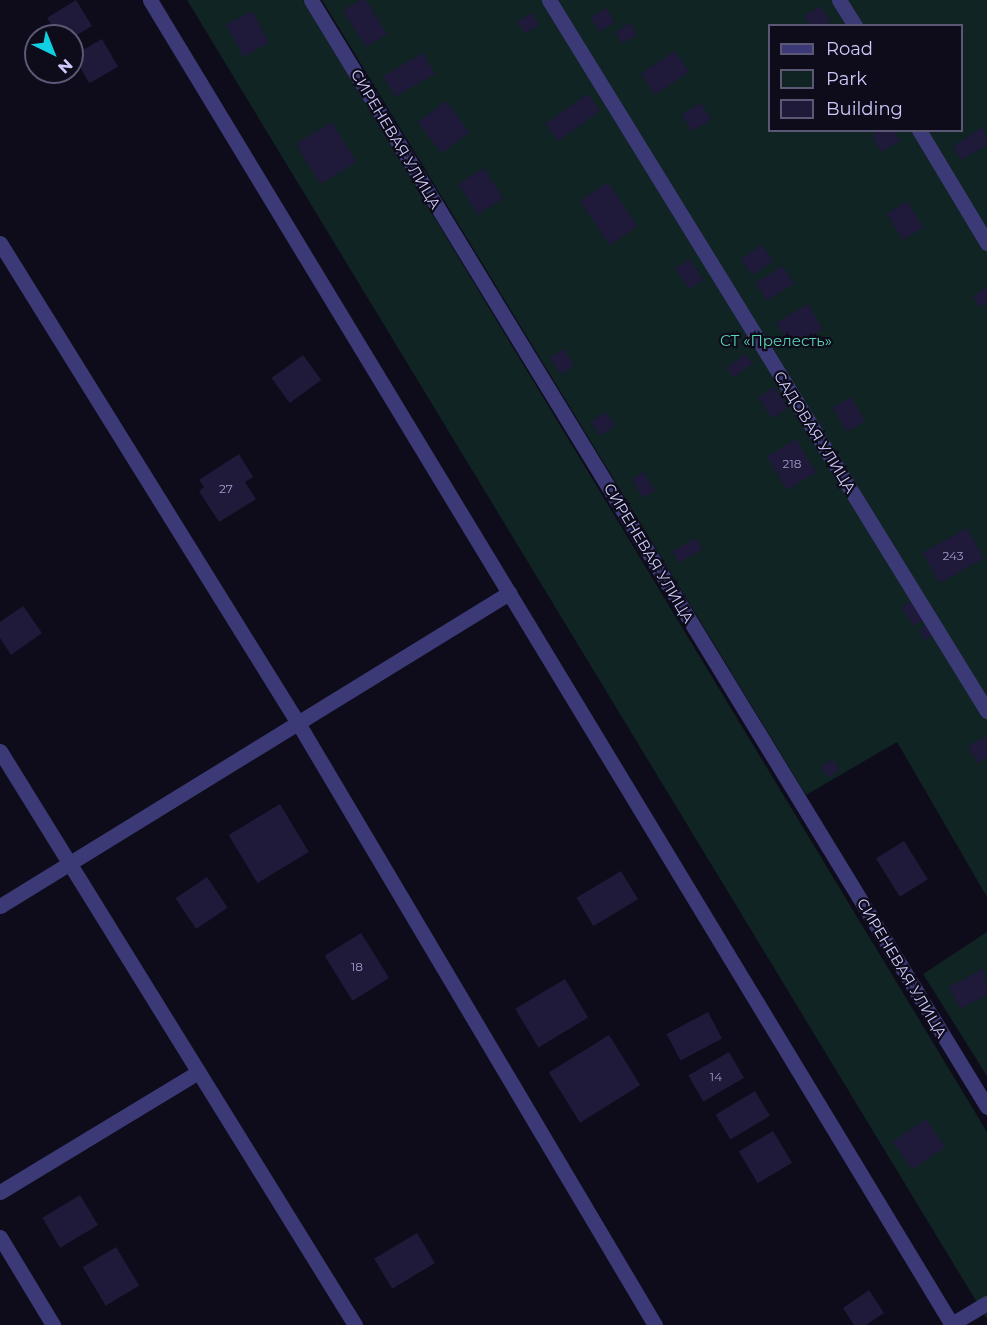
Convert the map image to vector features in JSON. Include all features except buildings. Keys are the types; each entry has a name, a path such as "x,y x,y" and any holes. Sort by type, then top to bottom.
{"street":[{"path":"150,0 951,1325 987,1304"},
{"name":"СИРЕНЕВАЯ УЛИЦА","path":"311,0 987,1107"},
{"name":"САДОВАЯ УЛИЦА","path":"549,0 987,711"},
{"path":"839,0 854,24"},
{"path":"920,132 987,243"},
{"path":"0,243 298,723 655,1325"},
{"path":"0,906 509,593"},
{"path":"0,751 355,1325"},
{"path":"0,1192 198,1072"},
{"path":"0,1237 53,1325"}],"green space":[{"path":"187,0 303,0 987,1132 987,1319"},
{"name":"СТ «Прелесть»","path":"322,0 987,0 987,897 897,742 806,795"},
{"path":"987,932 987,1076 923,974"}]}
